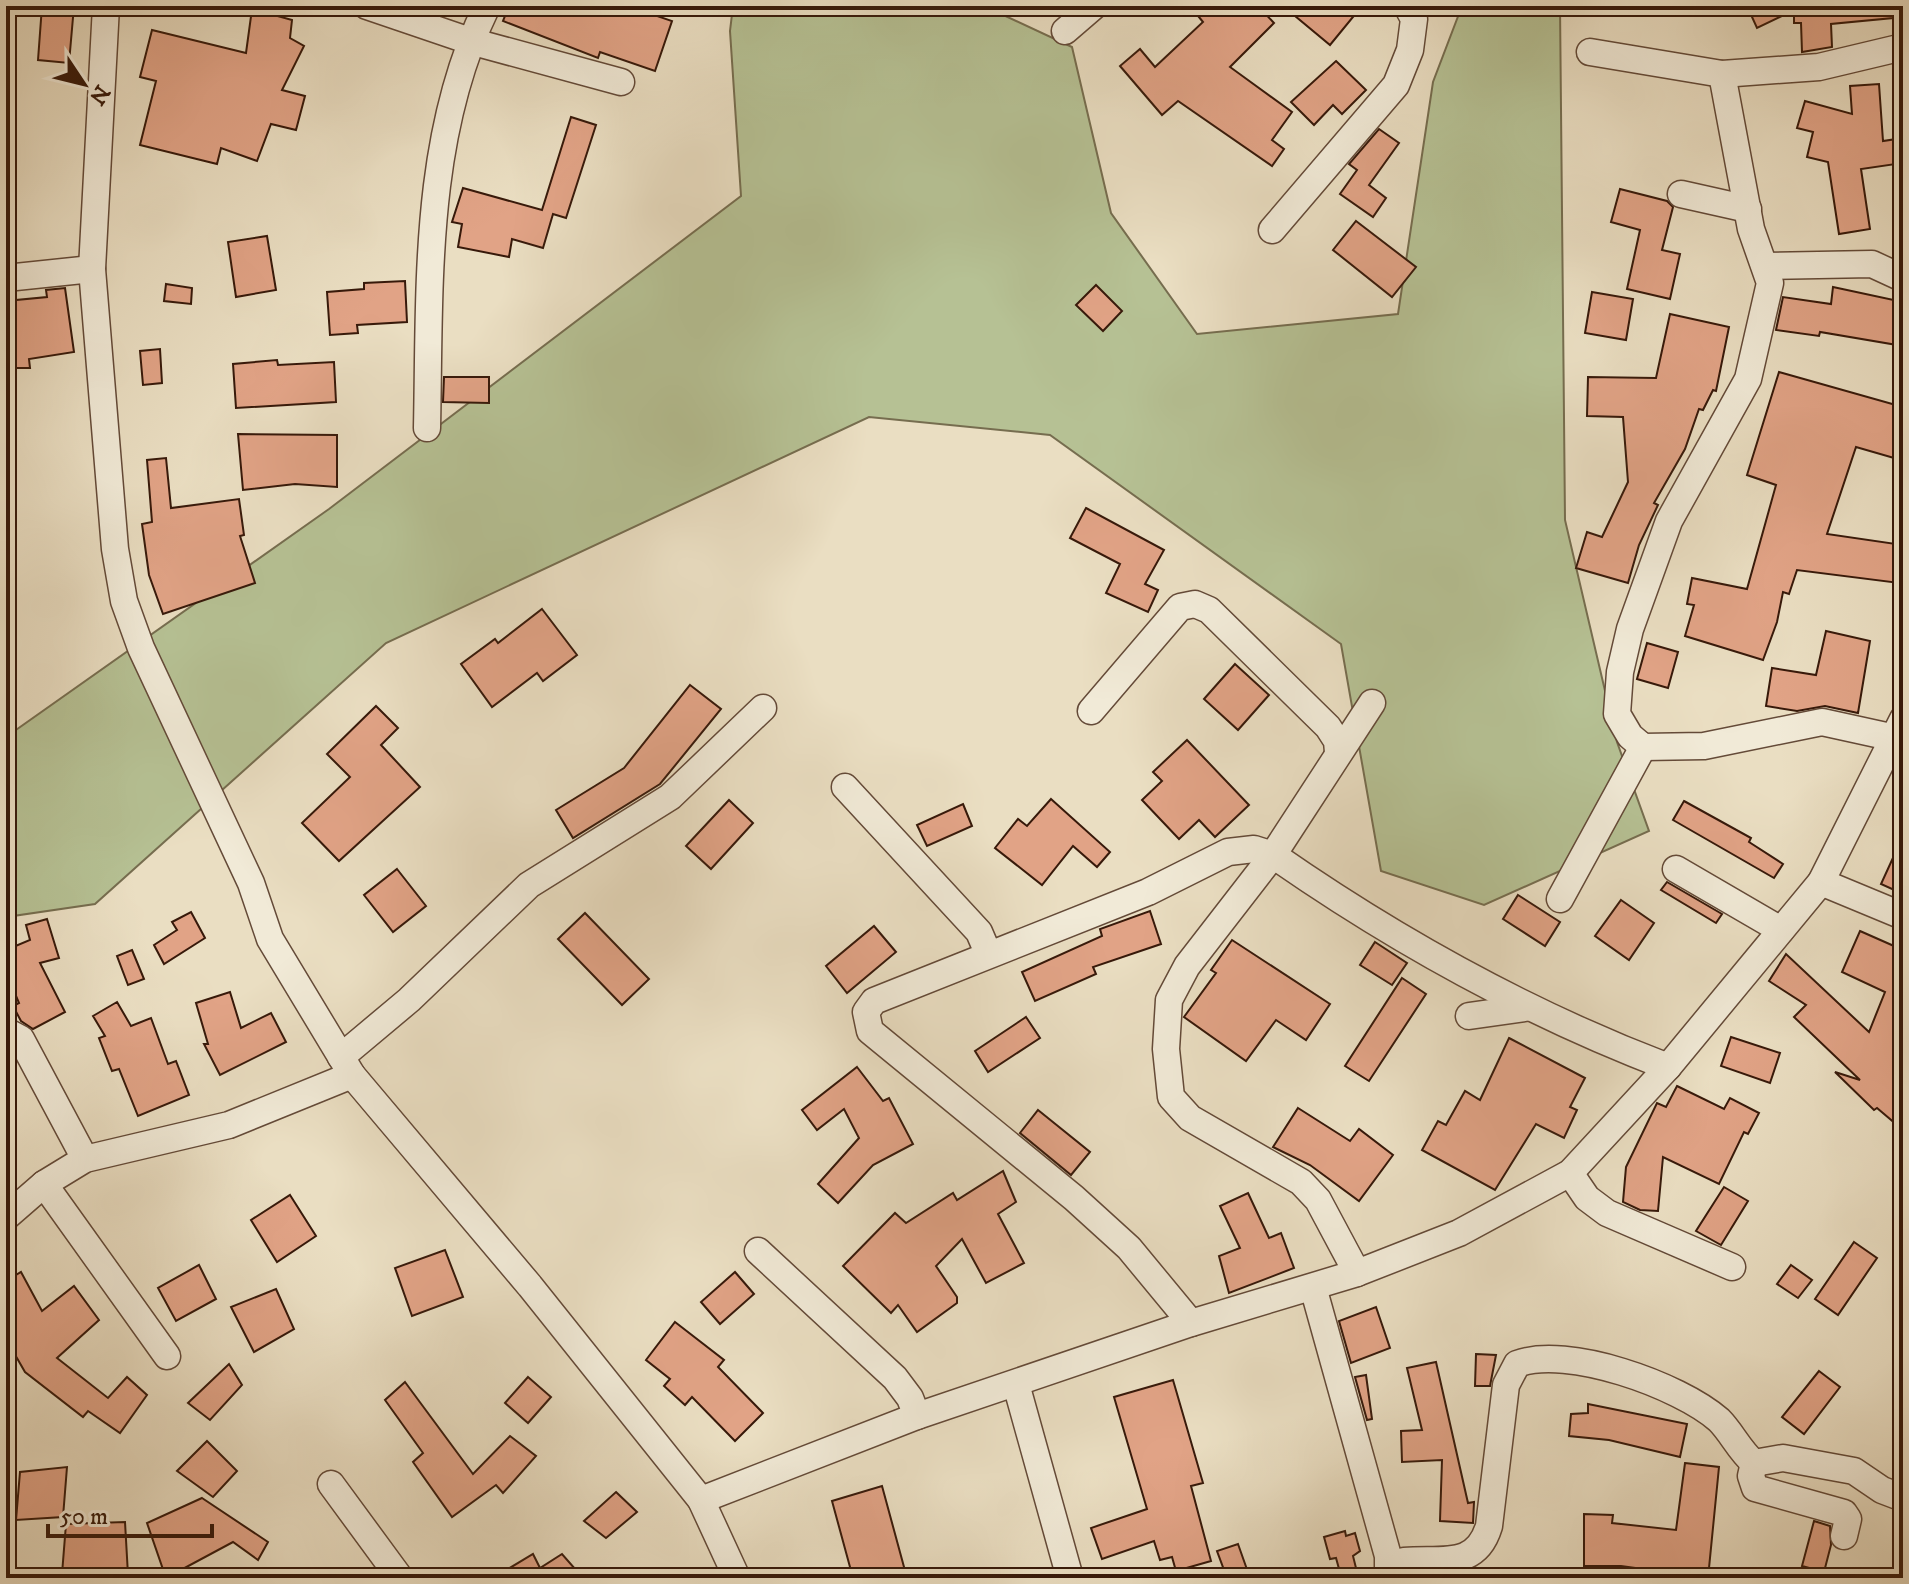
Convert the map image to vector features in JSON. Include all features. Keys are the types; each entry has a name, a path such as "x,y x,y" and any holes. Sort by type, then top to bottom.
{"street":[{"path":"106,6 92,269 115,549 124,601 190,756 251,883 270,939 347,1066 530,1286 701,1500 737,1578"},
{"path":"367,6 470,41 621,82"},
{"path":"427,428 430,237 445,132 470,41 487,6"},
{"path":"1065,31 1094,6"},
{"path":"1272,230 1396,85 1412,34 1414,19 1407,6"},
{"path":"1590,52 1722,74 1819,67 1903,47"},
{"path":"701,1500 917,1416 1191,1323 1357,1273 1459,1233 1570,1173 1668,1067 1821,882 1899,728 1822,722 1704,746 1643,747 1630,736 1617,714 1620,672 1630,629 1669,521 1748,379 1770,283 1748,209 1722,74"},
{"path":"1681,194 1748,209"},
{"path":"1765,266 1872,264 1898,276"},
{"path":"6,278 92,269"},
{"path":"1091,711 1180,607 1195,604 1209,610 1328,727 1337,741 1338,752"},
{"path":"1357,1273 1318,1200 1301,1182 1190,1118 1171,1097 1166,1049 1169,1000 1187,966 1221,918 1273,855 1372,703"},
{"path":"6,1217 44,1184 85,1159 229,1125 347,1066 409,1000 529,885 670,797 763,708"},
{"path":"1560,899 1643,747"},
{"path":"845,787 979,932 988,953"},
{"path":"1191,1323 1129,1248 1074,1198 870,1031 866,1012 874,1001 988,953 1148,892 1228,852 1254,849 1273,855 1389,934 1525,1008 1589,1038 1668,1067"},
{"path":"1676,869 1781,930"},
{"path":"1821,882 1903,916"},
{"path":"1469,1016 1525,1008"},
{"path":"6,1031 21,1039 85,1159"},
{"path":"1570,1173 1587,1198 1607,1213 1732,1267"},
{"path":"44,1184 167,1356"},
{"path":"758,1251 895,1378 910,1398 917,1416"},
{"path":"1313,1287 1393,1565"},
{"path":"1393,1565 1472,1556 1483,1546 1506,1385 1517,1364 1535,1357 1593,1361 1675,1395 1719,1421 1741,1452 1754,1463"},
{"path":"1016,1384 1070,1578"},
{"path":"1754,1463 1783,1458 1854,1471 1882,1490 1903,1498"},
{"path":"1754,1463 1751,1476 1755,1488 1844,1513 1848,1519 1844,1536"},
{"path":"331,1484 400,1578"},
{"path":"1393,1565 1438,1578"}],"green space":[{"path":"733,6 984,6 1072,47 1111,213 1197,334 1398,314 1433,82 1462,6 1560,6 1565,520 1617,742 1649,831 1484,905 1381,871 1341,644 1050,435 869,417 386,643 95,904 6,917 6,737 329,509 741,196 730,31"}],"building":[{"path":"42,6 74,6 69,63 38,60"},
{"path":"509,6 628,6 672,21 655,71 600,52 598,58 503,21"},
{"path":"1190,6 1258,6 1274,23 1230,67 1292,112 1272,140 1284,149 1272,166 1178,101 1162,115 1120,66 1140,49 1155,67 1203,22"},
{"path":"1283,6 1362,6 1330,45"},
{"path":"1747,6 1892,6 1893,18 1831,24 1832,47 1802,52 1801,23 1794,23 1794,10 1757,28"},
{"path":"252,9 292,20 290,38 304,46 282,90 305,96 296,130 271,124 257,161 221,148 217,164 140,145 156,81 140,77 152,30 246,53"},
{"path":"1336,61 1366,90 1342,114 1333,105 1314,125 1291,102"},
{"path":"1879,84 1883,141 1903,138 1903,163 1861,169 1870,229 1839,234 1828,162 1807,157 1813,132 1797,128 1805,101 1852,114 1850,86"},
{"path":"571,117 596,125 566,218 553,214 543,248 512,239 509,257 458,247 462,224 452,222 463,188 542,210"},
{"path":"1379,129 1399,143 1369,185 1386,198 1373,217 1340,194 1357,170 1349,164"},
{"path":"1620,189 1667,201 1673,207 1662,250 1680,254 1670,299 1627,289 1640,230 1611,222"},
{"path":"1356,221 1416,267 1392,297 1333,250"},
{"path":"267,236 276,290 236,297 228,242"},
{"path":"405,281 407,322 357,325 358,333 330,335 327,292 364,289 364,283"},
{"path":"166,284 192,288 191,304 164,301"},
{"path":"1096,285 1122,311 1103,331 1076,305"},
{"path":"1833,287 1903,302 1903,346 1820,332 1819,336 1776,330 1783,297 1831,304"},
{"path":"65,288 74,352 29,359 30,368 6,368 6,301 47,297 46,290"},
{"path":"1592,292 1633,299 1626,340 1585,333"},
{"path":"1670,314 1729,327 1716,391 1713,390 1703,410 1699,409 1685,449 1654,503 1658,505 1639,545 1628,583 1576,568 1587,532 1602,537 1628,482 1623,417 1587,416 1588,377 1656,378"},
{"path":"160,349 162,383 143,385 140,351"},
{"path":"277,360 278,365 334,362 336,402 236,408 233,364"},
{"path":"1779,372 1903,407 1903,425 1894,458 1856,447 1827,534 1903,545 1903,554 1899,583 1797,570 1789,594 1783,592 1777,622 1763,660 1685,636 1694,605 1687,604 1692,578 1747,589 1776,485 1747,475"},
{"path":"444,377 489,377 489,403 443,402"},
{"path":"238,434 337,435 337,487 295,484 243,490"},
{"path":"166,458 171,508 239,499 244,535 240,536 255,583 163,614 149,575 142,524 152,522 147,460"},
{"path":"1086,508 1164,550 1145,584 1158,590 1148,612 1106,593 1120,564 1070,538"},
{"path":"542,609 577,655 543,681 537,673 492,707 461,664 495,639 498,643"},
{"path":"1826,631 1870,641 1858,713 1825,706 1797,711 1766,706 1772,668 1816,675"},
{"path":"1647,643 1678,652 1668,688 1637,679"},
{"path":"1235,664 1269,695 1238,730 1204,699"},
{"path":"690,685 721,709 660,784 573,838 556,810 624,768"},
{"path":"376,706 398,728 381,745 420,787 339,861 302,823 350,777 327,754"},
{"path":"1187,740 1249,805 1215,837 1199,820 1179,839 1142,800 1162,781 1153,772"},
{"path":"1051,799 1110,852 1097,867 1073,846 1042,885 995,848 1018,819 1027,826"},
{"path":"729,800 753,823 711,869 686,846"},
{"path":"1684,801 1751,838 1749,842 1783,864 1774,878 1673,820"},
{"path":"963,804 972,826 927,846 917,825"},
{"path":"1903,836 1903,894 1881,884"},
{"path":"397,869 426,906 393,932 364,895"},
{"path":"1667,882 1722,914 1716,923 1661,890"},
{"path":"1518,895 1560,922 1545,946 1503,919"},
{"path":"1621,900 1654,923 1629,960 1595,936"},
{"path":"1150,911 1161,944 1093,967 1096,974 1035,1001 1022,972 1102,936 1100,929"},
{"path":"191,912 205,938 164,964 154,945 177,930 172,922"},
{"path":"585,913 649,979 622,1005 558,939"},
{"path":"47,919 59,958 40,963 65,1012 33,1029 21,1021 13,1006 19,1003 6,972 6,950 30,940 26,925"},
{"path":"874,926 896,952 847,993 826,966"},
{"path":"1860,931 1903,950 1903,1130 1877,1108 1874,1110 1835,1072 1860,1080 1794,1017 1806,1005 1769,981 1786,954 1869,1032 1885,992 1842,972"},
{"path":"1232,940 1330,1004 1306,1040 1276,1020 1246,1061 1184,1017 1216,973 1211,970"},
{"path":"1375,942 1407,963 1392,985 1360,965"},
{"path":"132,950 144,979 128,985 117,956"},
{"path":"1402,978 1426,994 1369,1081 1345,1066"},
{"path":"230,992 241,1028 271,1013 286,1042 220,1075 204,1044 208,1044 196,1003"},
{"path":"117,1002 131,1026 151,1018 168,1064 176,1061 189,1095 138,1116 119,1069 112,1071 99,1038 105,1036 93,1016"},
{"path":"1026,1017 1040,1038 988,1072 975,1051"},
{"path":"1731,1037 1780,1053 1770,1083 1721,1066"},
{"path":"1509,1038 1585,1078 1570,1107 1577,1110 1564,1138 1536,1124 1495,1190 1422,1150 1438,1121 1446,1125 1465,1091 1480,1100"},
{"path":"857,1067 883,1101 889,1098 913,1144 873,1165 838,1203 818,1184 859,1138 844,1109 817,1130 802,1110"},
{"path":"1677,1086 1724,1109 1730,1098 1759,1113 1748,1134 1744,1132 1719,1184 1663,1157 1658,1211 1640,1210 1623,1202 1626,1167 1657,1103 1666,1107"},
{"path":"1298,1108 1350,1141 1359,1129 1393,1155 1359,1201 1310,1165 1273,1147"},
{"path":"1038,1110 1090,1152 1071,1175 1020,1133"},
{"path":"1003,1171 1016,1202 998,1214 1024,1263 986,1283 962,1239 936,1266 957,1297 957,1303 917,1332 898,1305 891,1313 843,1266 895,1213 906,1223 953,1193 957,1200"},
{"path":"1724,1187 1748,1201 1721,1245 1696,1231"},
{"path":"1248,1193 1269,1238 1281,1233 1294,1268 1229,1293 1219,1256 1240,1248 1220,1206"},
{"path":"290,1195 316,1236 277,1262 251,1220"},
{"path":"1854,1242 1877,1258 1838,1315 1815,1299"},
{"path":"445,1250 463,1297 412,1316 395,1268"},
{"path":"199,1265 216,1299 176,1321 158,1288"},
{"path":"1791,1265 1812,1280 1798,1298 1777,1284"},
{"path":"21,1272 42,1311 74,1286 99,1320 57,1358 108,1398 127,1377 147,1395 120,1433 88,1411 83,1417 25,1372 6,1339 6,1281"},
{"path":"735,1272 754,1294 720,1324 701,1302"},
{"path":"276,1289 294,1329 254,1352 231,1307"},
{"path":"1376,1307 1390,1348 1351,1363 1339,1321"},
{"path":"675,1322 724,1360 718,1367 763,1413 735,1441 692,1397 685,1405 664,1386 670,1379 646,1360"},
{"path":"1476,1354 1496,1355 1490,1386 1475,1386"},
{"path":"1436,1362 1468,1503 1474,1502 1473,1523 1440,1521 1442,1460 1402,1462 1401,1431 1422,1430 1407,1368"},
{"path":"229,1364 242,1385 210,1420 188,1403"},
{"path":"1819,1371 1840,1387 1804,1434 1782,1417"},
{"path":"1366,1375 1372,1419 1367,1420 1355,1377"},
{"path":"528,1377 551,1397 528,1423 505,1403"},
{"path":"1173,1380 1203,1483 1191,1486 1211,1561 1176,1571 1172,1557 1160,1560 1154,1541 1102,1559 1091,1528 1147,1509 1114,1397"},
{"path":"405,1382 473,1474 510,1436 536,1456 503,1493 496,1485 452,1517 413,1462 423,1453 385,1400"},
{"path":"1588,1404 1687,1424 1680,1457 1609,1440 1569,1436 1571,1414 1588,1413"},
{"path":"207,1441 237,1471 213,1497 177,1471"},
{"path":"1685,1463 1719,1467 1708,1578 1621,1566 1584,1566 1584,1514 1613,1515 1612,1523 1676,1530"},
{"path":"67,1467 63,1517 16,1520 20,1472"},
{"path":"882,1486 907,1578 853,1578 832,1501"},
{"path":"616,1492 637,1512 606,1538 584,1521"},
{"path":"202,1498 268,1542 258,1560 233,1542 166,1578 147,1523"},
{"path":"1814,1521 1830,1526 1831,1545 1824,1572 1802,1566"},
{"path":"125,1522 128,1575 62,1574 66,1524"},
{"path":"1345,1531 1346,1536 1355,1533 1360,1551 1353,1556 1357,1572 1341,1576 1336,1558 1330,1559 1324,1537"},
{"path":"1238,1544 1250,1578 1227,1578 1217,1551"},
{"path":"533,1554 540,1568 562,1554 583,1578 493,1578"}]}
